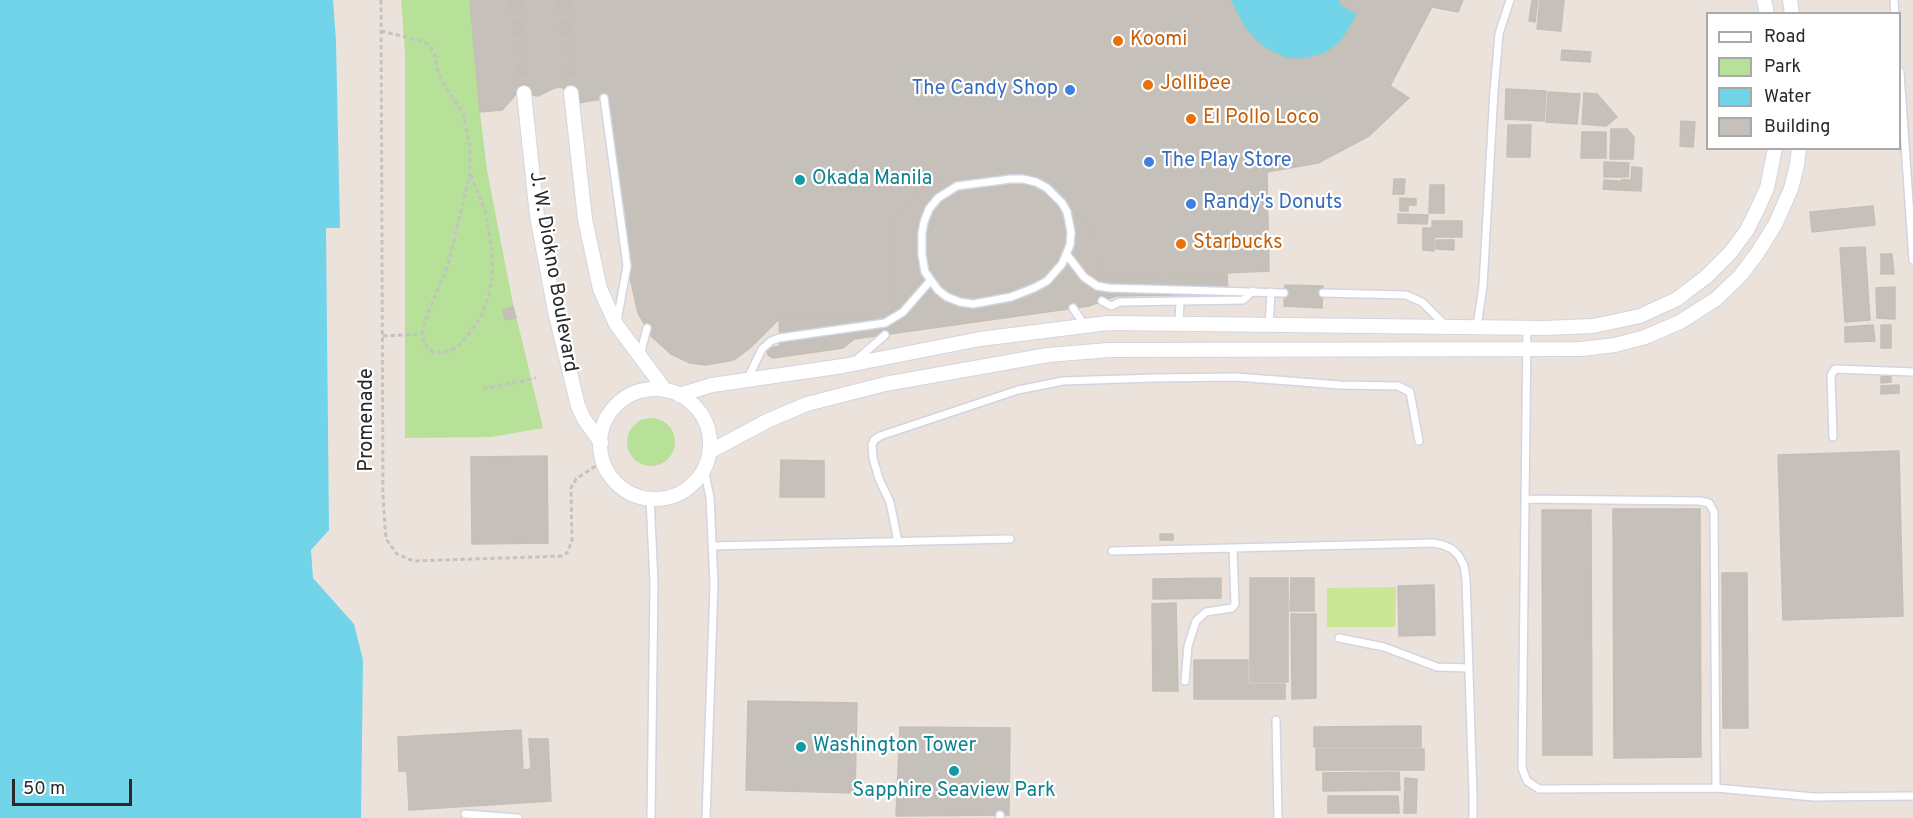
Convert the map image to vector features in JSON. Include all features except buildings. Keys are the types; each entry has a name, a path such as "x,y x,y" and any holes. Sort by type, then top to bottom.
{"street":[{"name":"J. W. Diokno Boulevard","path":"524,93 537,216 560,332 578,406 601,443"},
{"path":"571,93 585,219 603,298 616,324 665,390"},
{"path":"679,394 712,385 851,365 980,339 1108,323 1527,328 1593,326 1640,316 1677,299 1707,276 1731,252 1747,230 1767,188 1775,150"},
{"path":"710,452 769,420 807,404 885,384 1048,356 1109,350 1581,349 1615,345 1646,337 1680,322 1716,299 1740,276 1775,225 1791,189 1799,150"},
{"path":"665,390 679,394 700,412 707,425 710,452 704,468 688,488 663,498 650,498 621,487 607,471 603,461 601,443 605,423 616,405 634,394 665,390"}],"lane":[{"path":"1477,327 1483,286 1499,34 1510,0"},
{"path":"1901,99 1913,260"},
{"path":"606,103 627,266 616,324"},
{"path":"1023,179 1036,182 1055,195 1067,212 1071,232 1067,255 1057,271 1047,281 1034,288 990,301 974,304 960,302 947,297 930,281 922,255 924,222 929,209 938,198 957,186 1023,179"},
{"path":"1067,255 1084,277 1097,286 1284,293"},
{"path":"747,380 762,349 771,341 885,323 903,312 930,281"},
{"path":"1102,301 1111,306 1120,302 1243,300 1253,291"},
{"path":"1269,326 1271,292"},
{"path":"1323,293 1412,296 1422,302 1448,328"},
{"path":"1179,301 1179,325"},
{"path":"1073,308 1084,326"},
{"path":"639,357 647,328"},
{"path":"1527,328 1522,768 1527,781 1539,789 1716,788 1814,796 1913,796"},
{"path":"851,365 885,335"},
{"path":"1833,437 1832,375 1835,369 1913,372"},
{"path":"898,542 890,502 879,479 873,458 874,440 982,402 1063,381 1237,377 1340,385 1398,386 1410,392 1419,441"},
{"path":"704,468 711,498 714,584 706,818"},
{"path":"650,498 654,583 651,818"},
{"path":"1525,499 1700,501 1709,503 1714,512 1716,788"},
{"path":"712,546 1011,540"},
{"path":"1112,551 1432,543 1452,549 1464,566 1466,579 1473,818"},
{"path":"1185,681 1188,646 1196,621 1206,612 1232,608 1235,604 1233,548"},
{"path":"1339,638 1384,647 1437,667 1468,668"},
{"path":"1276,720 1278,818"},
{"path":"465,814 518,818"}],"path":[{"name":"Promenade","path":"381,0 383,498 386,539 397,554 413,561 562,556 567,553 572,541 571,488 576,479 603,461"},
{"path":"381,31 422,41 429,45 434,52 437,70 463,113 470,147 470,173 448,265 426,318 422,334 425,345 433,352 444,353 457,347 482,315 489,295 493,268 491,244 486,214 470,173"},
{"path":"383,336 422,334"},
{"path":"483,389 536,378"}],"green space":[{"path":"401,0 470,0 487,170 512,299 543,428 491,437 405,438 405,52"},
{"path":"646,418 656,418 671,428 675,442 674,451 665,462 656,466 646,466 631,456 627,447 627,437 637,422"},
{"path":"1396,587 1395,627 1327,627 1327,588"}],"water":[{"path":"0,0 333,0 340,228 326,228 329,530 311,550 313,578 354,624 363,660 361,818 0,818"},
{"path":"1230,0 1340,0 1342,5 1358,14 1341,42 1324,54 1303,59 1287,59 1257,42 1244,27"}],"tunnel":[{"path":"516,0 524,93"},
{"path":"563,0 571,93"}],"place":[{"name":"Koomi","path":"1118,41"},
{"name":"Jollibee","path":"1148,85"},
{"name":"The Candy Shop","path":"1070,90"},
{"name":"El Pollo Loco","path":"1191,119"},
{"name":"The Play Store","path":"1149,162"},
{"name":"Okada Manila","path":"800,180"},
{"name":"Randy's Donuts","path":"1191,204"},
{"name":"Starbucks","path":"1181,244"},
{"name":"Washington Tower","path":"801,747"},
{"name":"Sapphire Seaview Park","path":"954,771"}]}
